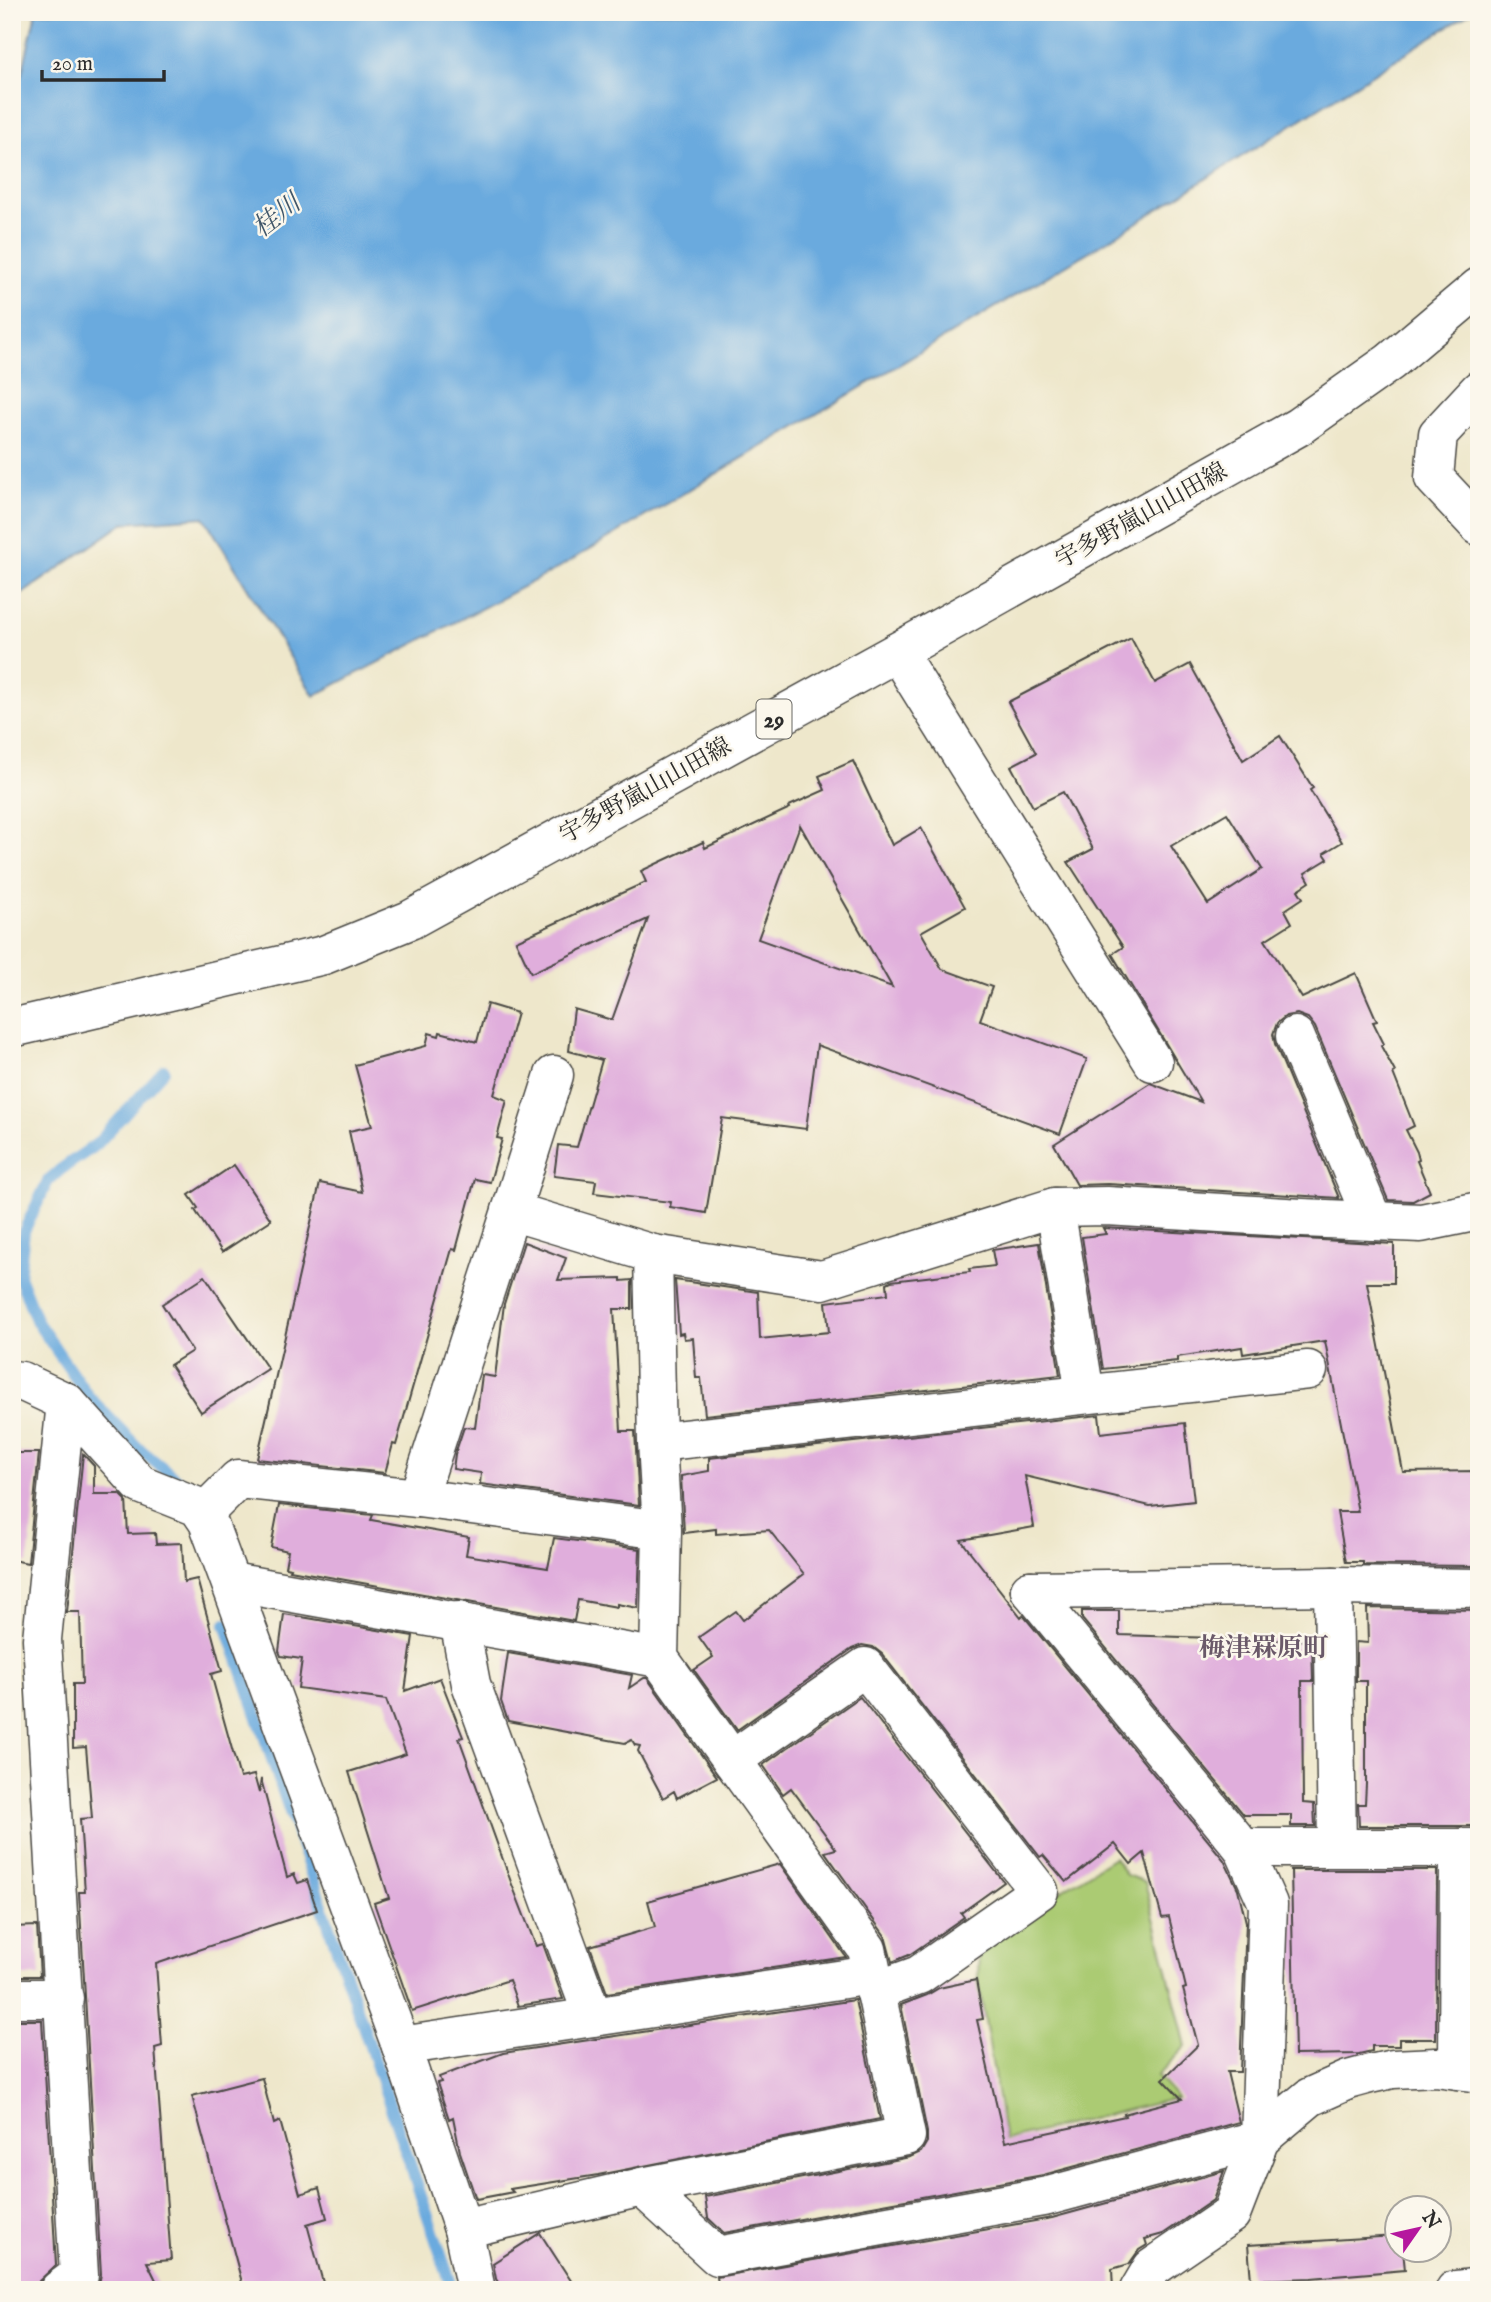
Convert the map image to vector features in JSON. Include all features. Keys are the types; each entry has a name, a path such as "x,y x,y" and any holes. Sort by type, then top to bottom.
{"street":[{"name":"宇多野嵐山山田線","path":"12,1028 324,955 397,925 897,652 1298,427 1390,362 1479,287"},
{"path":"1479,390 1438,434 1434,478 1479,526"},
{"path":"897,652 1153,1062"},
{"path":"1295,1036 1373,1221"},
{"path":"418,1498 554,1075"},
{"path":"511,1211 653,1254 822,1280 1055,1207 1107,1206 1421,1223 1479,1211"},
{"path":"1055,1207 1085,1394"},
{"path":"463,2229 642,2188 906,2136 867,1949 659,1658 662,1530 657,1442 653,1254"},
{"path":"657,1442 1308,1370"},
{"path":"12,1380 21,1381 66,1402 140,1484 198,1507 208,1522 401,2046 463,2229 476,2290"},
{"path":"60,2290 79,2274 42,1639 66,1402"},
{"path":"203,1514 238,1479 418,1498 662,1530"},
{"path":"231,1582 659,1658"},
{"path":"1333,1586 1337,1847"},
{"path":"1139,2290 1152,2268 1231,2214 1260,2139 1268,1904 1243,1848 1030,1590 1333,1586 1479,1588"},
{"path":"459,1621 471,1684 593,2017"},
{"path":"401,2046 593,2017 919,1975 1039,1891 865,1667 732,1760"},
{"path":"642,2188 717,2256 1048,2196 1260,2139 1310,2097 1348,2080 1393,2069 1436,2067 1468,2071 1469,1848 1243,1848"},
{"path":"12,1998 64,1998"},
{"path":"1455,2290 1479,2287"}],"green space":[{"path":"1114,1857 1126,1875 1145,1882 1186,2046 1157,2076 1177,2098 1005,2140 978,1978 979,1951 983,1940"}],"water":[{"name":"桂川","path":"36,12 1471,12 1125,230 555,570 314,696 204,517 124,523 12,601 12,98 22,74"}],"building":[{"path":"1131,638 1155,683 1190,664 1243,760 1280,736 1313,788 1310,790 1342,842 1324,853 1328,859 1305,873 1310,882 1298,890 1303,898 1285,910 1292,923 1265,940 1302,998 1356,973 1377,1021 1373,1022 1384,1044 1381,1046 1395,1072 1393,1073 1414,1126 1406,1130 1417,1152 1417,1161 1430,1192 1413,1201 1388,1200 1315,1027 1308,1018 1297,1014 1286,1016 1277,1023 1273,1034 1275,1044 1339,1198 1108,1184 1077,1185 1054,1144 1150,1083 1201,1102 1112,954 1123,947 1068,862 1093,849 1063,792 1033,807 1011,766 1036,753 1008,702","holes":["1227,813 1262,869 1208,904 1171,846"]},
{"path":"853,761 892,845 921,828 965,907 921,932 942,969 992,987 980,1020 1087,1059 1060,1134 817,1045 806,1129 722,1118 706,1213 670,1207 671,1202 594,1193 596,1181 554,1176 558,1145 577,1147 602,1060 569,1051 574,1009 612,1020 648,919 531,973 516,941 646,882 641,871 703,842 705,848 825,790 819,776","holes":["800,825 892,987 758,939"]},
{"path":"487,1004 517,1013 494,1095 507,1100 497,1138 502,1139 490,1182 475,1179 456,1250 452,1249 396,1445 393,1444 385,1473 257,1459 320,1183 362,1192 349,1131 372,1126 355,1065 426,1046 429,1033 439,1036 440,1032 477,1042"},
{"path":"234,1165 271,1220 222,1252 195,1210 198,1208 189,1195"},
{"path":"1103,1228 1394,1244 1394,1283 1367,1283 1403,1472 1479,1471 1479,1566 1363,1565 1363,1562 1346,1562 1337,1512 1358,1512 1325,1341 1243,1354 1242,1347 1177,1357 1177,1361 1103,1369 1082,1237 1106,1234"},
{"path":"524,1242 566,1258 558,1280 632,1280 632,1309 614,1309 621,1431 635,1431 639,1505 480,1484 481,1473 453,1469 464,1427 475,1428 482,1375 495,1377 504,1304"},
{"path":"1039,1243 1060,1375 705,1415 701,1378 696,1378 693,1338 684,1339 683,1333 679,1334 675,1280 758,1292 760,1339 829,1332 826,1302 888,1294 887,1283 891,1281 970,1272 969,1269 995,1266 992,1250"},
{"path":"205,1276 268,1369 201,1412 170,1365 192,1351 162,1304"},
{"path":"1099,1415 1101,1433 1185,1423 1194,1501 1150,1506 1025,1476 1034,1527 961,1540 1021,1617 1023,1615 1224,1860 1238,1889 1246,1922 1240,2072 1227,2072 1239,2122 1043,2175 724,2233 708,2218 705,2197 910,2157 921,2152 927,2142 927,2132 901,2005 939,1988 976,1980 983,2019 977,2020 1005,2142 1125,2116 1124,2114 1182,2099 1163,2079 1198,2045 1183,1989 1186,1988 1169,1917 1162,1918 1144,1853 1131,1864 1115,1844 1066,1882 1043,1855 1040,1857 882,1654 873,1647 862,1645 852,1649 737,1730 694,1670 713,1657 699,1637 736,1611 743,1620 804,1574 769,1530 716,1534 716,1529 684,1533 681,1476 709,1471 709,1458"},
{"path":"12,1453 39,1453 28,1563 12,1560"},
{"path":"83,1454 94,1466 94,1494 120,1494 126,1500 128,1534 155,1533 156,1544 182,1543 184,1582 197,1579 222,1671 211,1674 240,1778 254,1775 259,1793 261,1779 287,1877 294,1874 298,1883 307,1880 317,1910 156,1964 162,2046 155,2048 171,2260 147,2262 161,2290 94,2290 99,2284 101,2274 79,1892 85,1892 80,1819 92,1818 86,1747 73,1748 73,1684 82,1684 80,1612 67,1612"},
{"path":"279,1505 373,1515 371,1520 469,1537 466,1555 548,1568 554,1538 640,1549 638,1608 578,1600 574,1621 290,1570 291,1568 285,1567 288,1551 271,1547"},
{"path":"1367,1608 1479,1610 1479,1795 1475,1795 1475,1826 1359,1826 1358,1804 1365,1804 1366,1784 1366,1681 1356,1681 1356,1642 1368,1643"},
{"path":"1082,1611 1119,1611 1119,1635 1312,1641 1313,1681 1302,1681 1303,1803 1314,1804 1315,1826 1291,1826 1291,1815 1244,1815 1082,1619"},
{"path":"284,1614 413,1636 405,1691 440,1678 463,1737 459,1738 511,1882 536,1946 543,1944 563,1999 518,2006 509,1980 412,2011 374,1903 389,1898 349,1772 406,1754 386,1700 298,1688 302,1659 281,1656 279,1651"},
{"path":"508,1653 632,1675 629,1688 647,1678 717,1777 677,1798 674,1791 663,1798 638,1751 640,1746 635,1745 632,1740 625,1743 508,1721 501,1701"},
{"path":"860,1697 1004,1882 961,1913 964,1917 909,1955 892,1962 885,1936 825,1852 836,1849 791,1788 783,1794 763,1765"},
{"path":"780,1864 846,1957 607,1993 590,1946 655,1927 648,1901"},
{"path":"1291,1870 1437,1870 1436,2039 1399,2039 1399,2046 1372,2046 1372,2051 1359,2054 1295,2055"},
{"path":"37,1926 40,1976 12,1976 12,1927"},
{"path":"855,2000 880,2119 598,2175 510,2189 513,2192 476,2199 460,2152 453,2117 449,2119 437,2083 441,2082 439,2077 503,2053"},
{"path":"12,2020 42,2020 56,2265 39,2281 38,2290 12,2290"},
{"path":"262,2078 274,2124 280,2121 300,2194 319,2188 327,2218 307,2224 325,2290 244,2290 192,2096"},
{"path":"1224,2171 1213,2200 1163,2234 1145,2239 1147,2245 1139,2250 1129,2264 1112,2269 1113,2290 719,2290 717,2277 1052,2218"},
{"path":"540,2233 577,2290 503,2290 496,2279 493,2263"},
{"path":"1382,2237 1382,2264 1404,2264 1405,2270 1251,2280 1248,2245"}],"waterway":[{"path":"164,1070 97,1144 48,1181 24,1231 19,1276 37,1322 88,1396 137,1447 186,1487"},
{"path":"226,1624 453,2290"}],"district":[{"name":"梅津罧原町","path":"1264,1647"}]}
